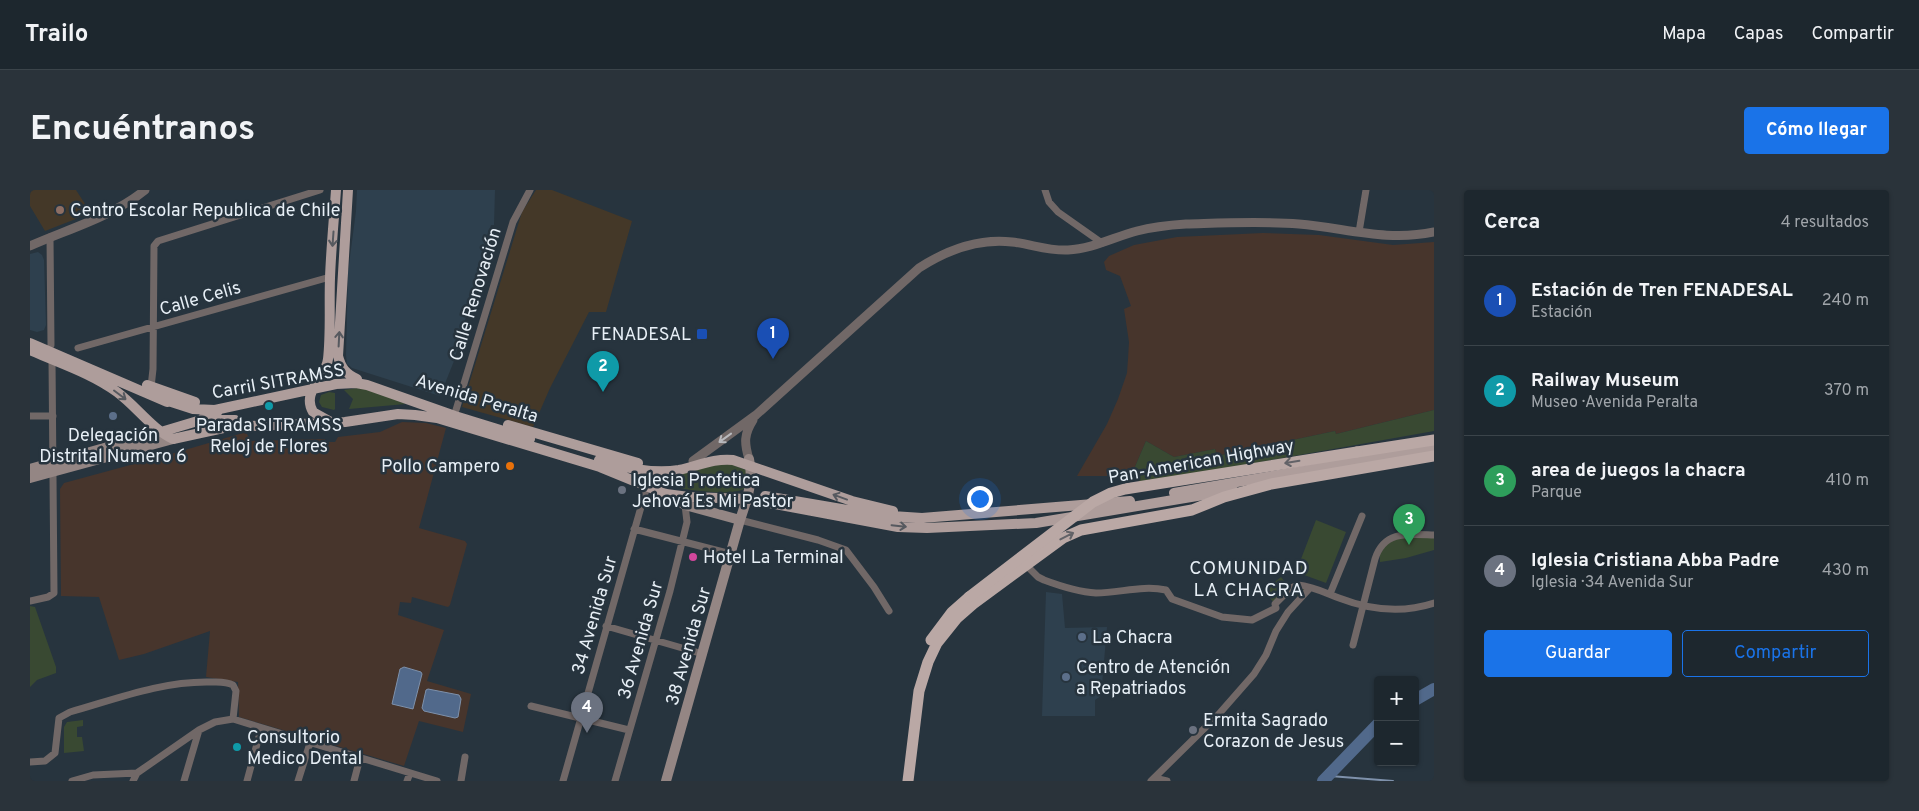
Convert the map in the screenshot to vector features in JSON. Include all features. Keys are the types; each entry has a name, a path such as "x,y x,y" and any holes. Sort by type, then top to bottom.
{"highway":[{"name":"Pan-American Highway","path":"901,781 912,696 921,661 928,645 941,625 969,597 1093,502 1111,493 1125,489 1434,440"},
{"name":"Pan-American Highway","path":"908,781 919,690 937,643 957,618 974,604 1026,564 1070,534 1192,510 1224,497 1271,484 1434,456"}],"main road":[{"path":"332,422 312,412 309,400 314,386 324,373 328,358 330,278 336,190"},
{"path":"348,190 338,356 346,373 357,379"},
{"path":"30,337 151,387 195,402 216,404 235,402"},
{"name":"Carril SITRAMSS","path":"30,343 162,399 193,409 220,409 314,386 356,383 368,385 456,413 607,463 676,491 748,496 907,518 939,517 1078,504 1126,502 1434,448"},
{"path":"30,350 95,378 135,406 161,432 173,439"},
{"name":"Avenida Peralta","path":"161,432 205,418 235,402 314,386 339,378 357,379 389,387 456,413 643,464 673,465 717,454 729,454 750,462"},
{"name":"Carril SITRAMSS","path":"162,399 188,413 205,418 226,420 320,417 403,409 456,413"},
{"name":"Avenida Peralta","path":"173,439 223,427 332,422 398,414 415,415 436,418 600,467 666,494 685,505 740,520"},
{"path":"30,478 53,467 161,432"},
{"path":"1373,450 1396,442 1434,436"},
{"path":"30,469 53,467 173,439"},
{"name":"Carril SITRAMSS","path":"607,463 656,472 679,470 724,459 750,462 852,501 895,512 939,517"},
{"path":"740,520 751,482 750,462"},
{"path":"748,496 878,524 927,528 1036,523 1271,484"},
{"name":"Avenida Peralta","path":"666,494 689,497 748,496"},
{"name":"38 Avenida Sur","path":"666,781 740,520"}],"street":[{"path":"30,246 107,214 145,190"},
{"path":"151,387 154,369 154,246 158,241 320,190"},
{"name":"Calle Renovación","path":"456,413 513,222 530,190"},
{"path":"1045,190 1049,202 1058,212 1102,242"},
{"path":"1359,232 1366,190"},
{"path":"693,461 756,415 909,276 919,268 951,250 985,242 1011,242 1057,250 1078,249 1138,230 1184,224 1281,223 1394,237 1434,232"},
{"path":"50,237 50,345"},
{"name":"Calle Celis","path":"78,348 330,278"},
{"path":"30,601 48,597 54,593 52,360"},
{"path":"750,462 744,440 748,427 756,415"},
{"path":"30,416 53,416"},
{"name":"34 Avenida Sur","path":"563,781 647,486"},
{"name":"36 Avenida Sur","path":"615,781 682,542 687,522 685,505"},
{"path":"1330,594 1362,516"},
{"path":"740,520 818,540 846,550 874,586 889,611"},
{"path":"634,529 730,554"},
{"path":"1353,645 1377,553 1384,542 1405,534 1434,535"},
{"path":"1026,564 1038,577 1044,580 1085,591 1096,593 1148,588 1166,590 1172,599 1222,617 1252,620 1276,608 1275,604 1293,586 1301,585 1363,606 1406,610 1434,603"},
{"path":"1152,780 1218,715 1254,674 1288,612 1310,588"},
{"path":"606,626 703,654"},
{"path":"30,762 45,761 55,753 59,718 70,712 170,684 193,682 231,684 236,691 233,719"},
{"path":"530,706 629,730"},
{"path":"72,781 93,775 137,773 199,730 215,722 233,719 437,781"},
{"path":"248,781 261,729"},
{"path":"184,781 199,730"},
{"path":"298,781 310,743"},
{"path":"461,781 466,756"},
{"path":"354,781 360,758"},
{"path":"134,781 137,773"},
{"path":"407,781 410,773"},
{"path":"1152,780 1167,781"}],"shaded area":[{"name":"Centro Escolar Republica de Chile","path":"30,190 76,190 91,213 45,231 30,206"},
{"path":"357,190 495,190 494,225 491,225 454,361 440,396 352,368 347,364 348,272"},
{"path":"536,190 552,190 632,221 606,312 589,312 550,388 533,427 462,407 522,212"},
{"path":"1263,233 1319,235 1393,245 1434,242 1434,410 1336,434 1335,431 1217,456 1215,449 1174,457 1146,441 1131,476 1077,476 1107,424 1127,373 1129,342 1124,309 1131,306 1120,276 1106,270 1104,262 1109,256 1134,245 1177,237"},
{"path":"38,252 44,260 46,325 44,330 37,332 30,330 30,254"},
{"path":"402,422 426,423 446,428 419,528 465,541 467,544 450,605 448,607 412,597 411,603 400,602 398,615 444,630 427,681 471,694 463,732 419,721 404,766 239,717 238,682 206,677 210,631 144,654 119,660 99,597 61,596 60,489 64,483 145,461 151,463 166,459 171,454 243,433 247,434 251,441 325,439 326,442 335,442 338,437 380,432"},
{"path":"1046,592 1062,594 1065,628 1107,627 1101,696 1095,700 1095,716 1042,716"}],"green space":[{"path":"368,389 406,404 349,409 353,399 344,390"},
{"path":"329,392 335,393 334,410 322,407 319,402 321,395"},
{"path":"1434,410 1434,431 1143,483 1131,476 1146,441 1174,457 1215,449 1217,456 1335,431 1336,434"},
{"path":"726,462 746,470 746,488 725,493 690,490 660,483 629,470"},
{"path":"1316,520 1346,532 1326,583 1296,572"},
{"path":"1434,535 1434,550 1406,558 1380,562 1380,550 1388,540"},
{"path":"1281,577 1290,588 1310,588 1300,598 1290,589 1275,604 1268,596 1266,589"},
{"path":"30,606 35,607 56,667 56,673 37,680 30,687"},
{"path":"83,720 83,726 77,727 77,737 82,737 84,751 64,753 64,727 67,722"}],"water":[{"path":"404,667 421,672 422,674 413,709 392,704 400,669"},
{"path":"426,690 459,695 461,699 458,717 455,718 424,711 422,708"}],"waterway":[{"path":"1419,698 1434,689"},
{"path":"1323,781 1374,728"},
{"path":"1330,776 1393,781"}],"place":[{"name":"Centro Escolar Republica de Chile","path":"60,210"},
{"name":"FENADESAL","path":"702,334"},
{"name":"Estación de Tren FENADESAL","path":"773,359"},
{"name":"Railway Museum","path":"603,392"},
{"name":"Parada SITRAMSS Reloj de Flores","path":"269,406"},
{"name":"Delegación Distrital Numero 6","path":"113,416"},
{"name":"Pollo Campero","path":"510,466"},
{"name":"Iglesia Profetica Jehová Es Mi Pastor","path":"622,490"},
{"name":"area de juegos la chacra","path":"1409,545"},
{"name":"Hotel La Terminal","path":"693,557"},
{"name":"La Chacra","path":"1082,637"},
{"name":"Centro de Atención a Repatriados","path":"1066,677"},
{"name":"Ermita Sagrado Corazon de Jesus","path":"1193,730"},
{"name":"Iglesia Cristiana Abba Padre","path":"587,733"},
{"name":"Consultorio Medico Dental","path":"237,747"}],"district":[{"name":"COMUNIDAD LA CHACRA","path":"1249,578"}]}
